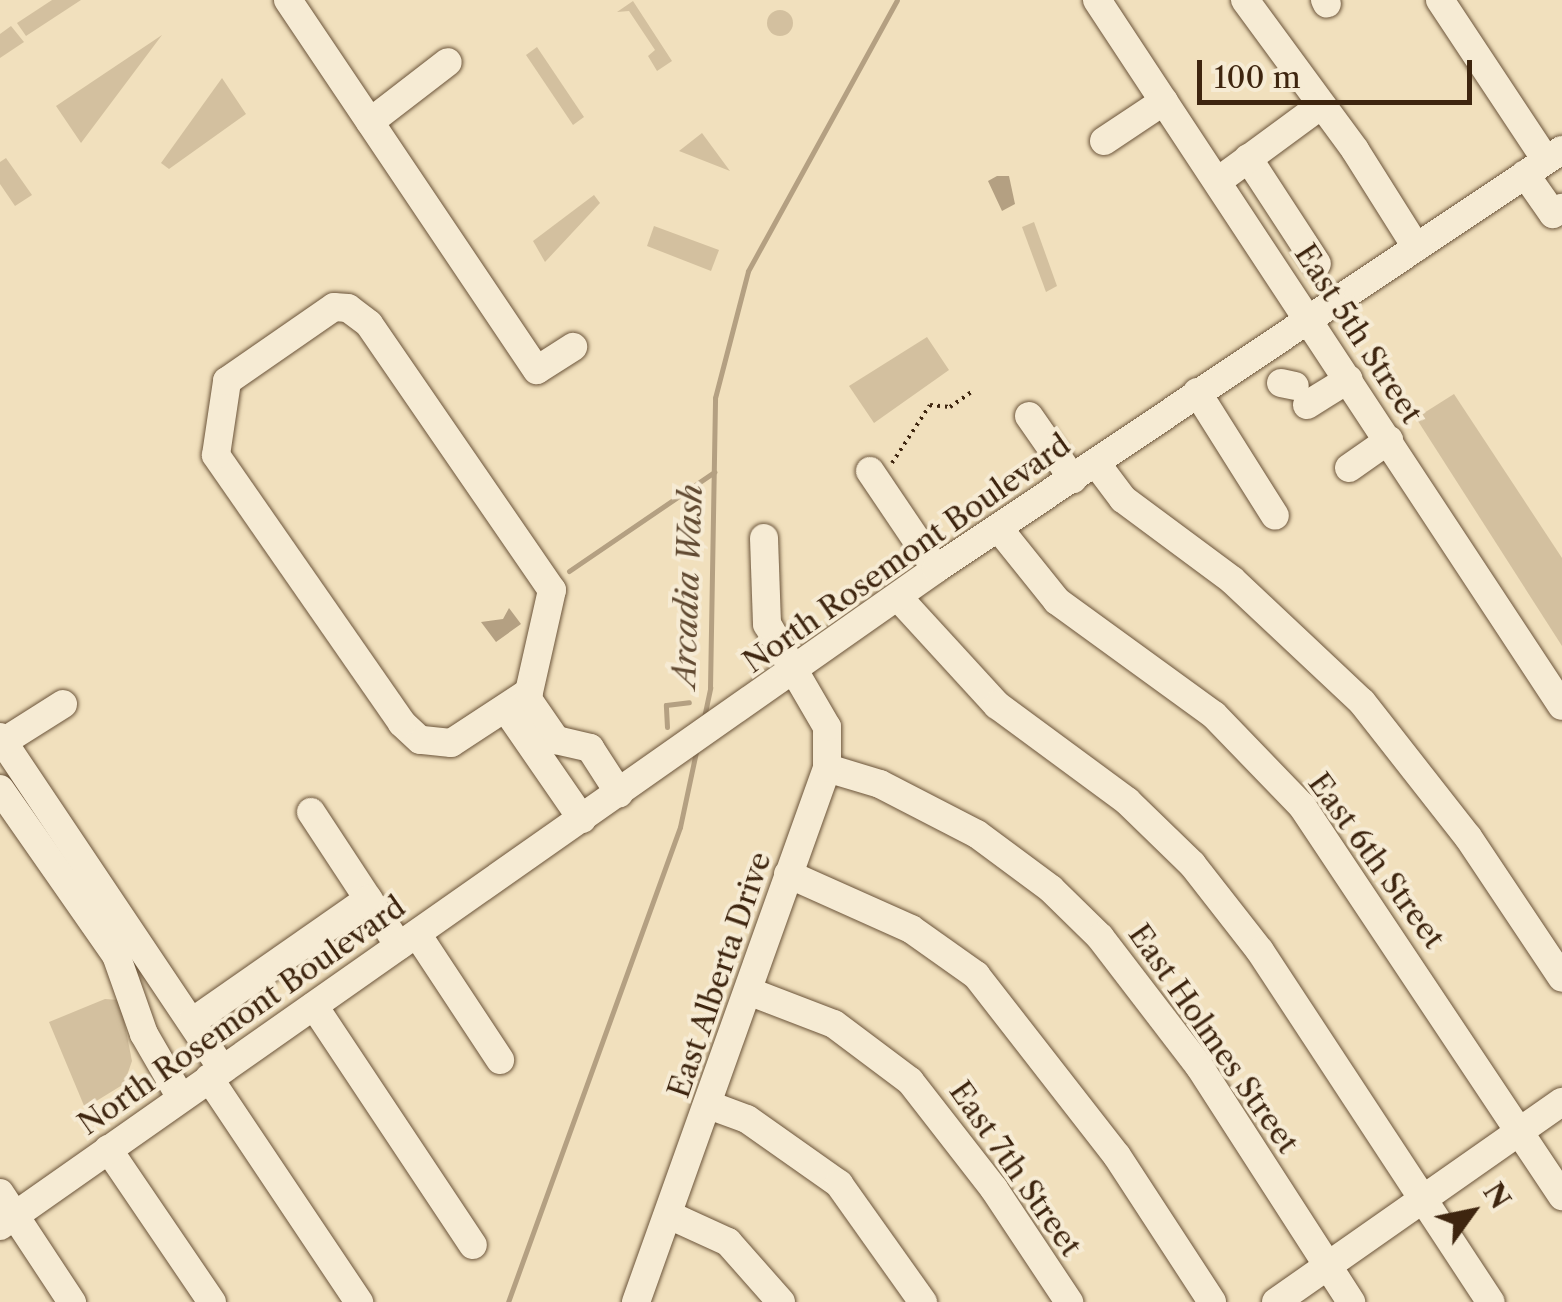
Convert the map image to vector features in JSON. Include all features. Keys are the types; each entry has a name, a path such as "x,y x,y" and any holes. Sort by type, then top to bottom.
{"street":[{"path":"288,0 537,370 574,346"},
{"path":"1245,0 1416,247"},
{"path":"1440,0 1545,161 1553,214 1562,208"},
{"name":"East 5th Street","path":"1104,2 1164,101 1562,706"},
{"path":"370,122 448,62"},
{"path":"1104,141 1164,101"},
{"path":"1218,181 1320,106"},
{"path":"1248,158 1314,260 1281,276"},
{"name":"North Rosemont Boulevard","path":"5,1212 108,1149 936,570 1545,161"},
{"path":"516,702 451,743 426,750 402,724 216,455 230,378 334,308 348,308 369,324 552,590 516,702 543,762 582,819"},
{"path":"1294,391 1349,379"},
{"path":"1197,392 1275,516"},
{"path":"1029,416 1084,471 1232,580 1362,702 1468,838 1562,978"},
{"path":"1348,468 1389,440"},
{"path":"881,467 936,570"},
{"name":"East 6th Street","path":"1000,530 1057,602 1214,716 1302,806 1562,1196"},
{"name":"East Alberta Drive","path":"636,1302 827,768 827,728 767,624 764,538"},
{"path":"898,597 996,705 1174,843 1260,950 1492,1302"},
{"path":"516,702 556,740 590,748 619,793"},
{"path":"63,704 2,739 192,1022 215,1073 359,1302"},
{"path":"543,762 572,744"},
{"name":"East Holmes Street","path":"827,768 880,784 977,834 1073,909 1200,1066 1351,1302"},
{"path":"0,789 116,955 144,1034 181,1098"},
{"path":"311,812 368,898 408,940 500,1060"},
{"path":"788,874 911,930 976,975 1117,1156 1212,1302"},
{"path":"192,1022 368,898"},
{"name":"East 7th Street","path":"748,990 834,1024 910,1082 994,1189 1069,1302"},
{"path":"314,1006 473,1245"},
{"path":"1276,1302 1562,1102"},
{"path":"709,1105 747,1119 839,1184 923,1302"},
{"path":"108,1149 212,1302"},
{"path":"5,1212 72,1302"},
{"path":"670,1215 728,1242 781,1302"}],"path":[{"path":"881,467 930,404 950,408 973,390"}],"shaded area":[{"path":"52,0 81,0 26,36 17,23"},
{"path":"633,1 672,61 657,71 648,56 655,50 629,11 617,12"},
{"path":"780,10 789,14 793,23 789,32 780,36 771,32 767,23 771,14"},
{"path":"11,26 24,42 0,58 0,34"},
{"path":"162,35 81,143 56,106"},
{"path":"537,47 584,117 573,125 526,55"},
{"path":"222,78 246,114 169,169 161,163"},
{"path":"702,133 730,171 679,151"},
{"path":"6,158 32,195 15,206 0,184 0,162"},
{"path":"1009,176 1015,204 1002,211 988,181"},
{"path":"594,195 600,203 545,262 533,241"},
{"path":"1034,222 1057,286 1046,292 1022,227"},
{"path":"654,226 719,250 711,271 647,246"},
{"path":"927,337 949,370 874,423 849,386"},
{"path":"1454,394 1562,558 1562,646 1416,418"},
{"path":"509,608 521,624 496,642 481,622 503,619"},
{"path":"105,999 120,1000 132,1061 124,1084 85,1108 49,1022"}],"waterway":[{"name":"Arcadia Wash","path":"703,722 710,688 715,398 748,271 897,0"},
{"path":"569,571 714,472"},
{"path":"667,727 666,705 689,702"},
{"name":"Arcadia Wash","path":"508,1302 680,827 696,752"}]}
